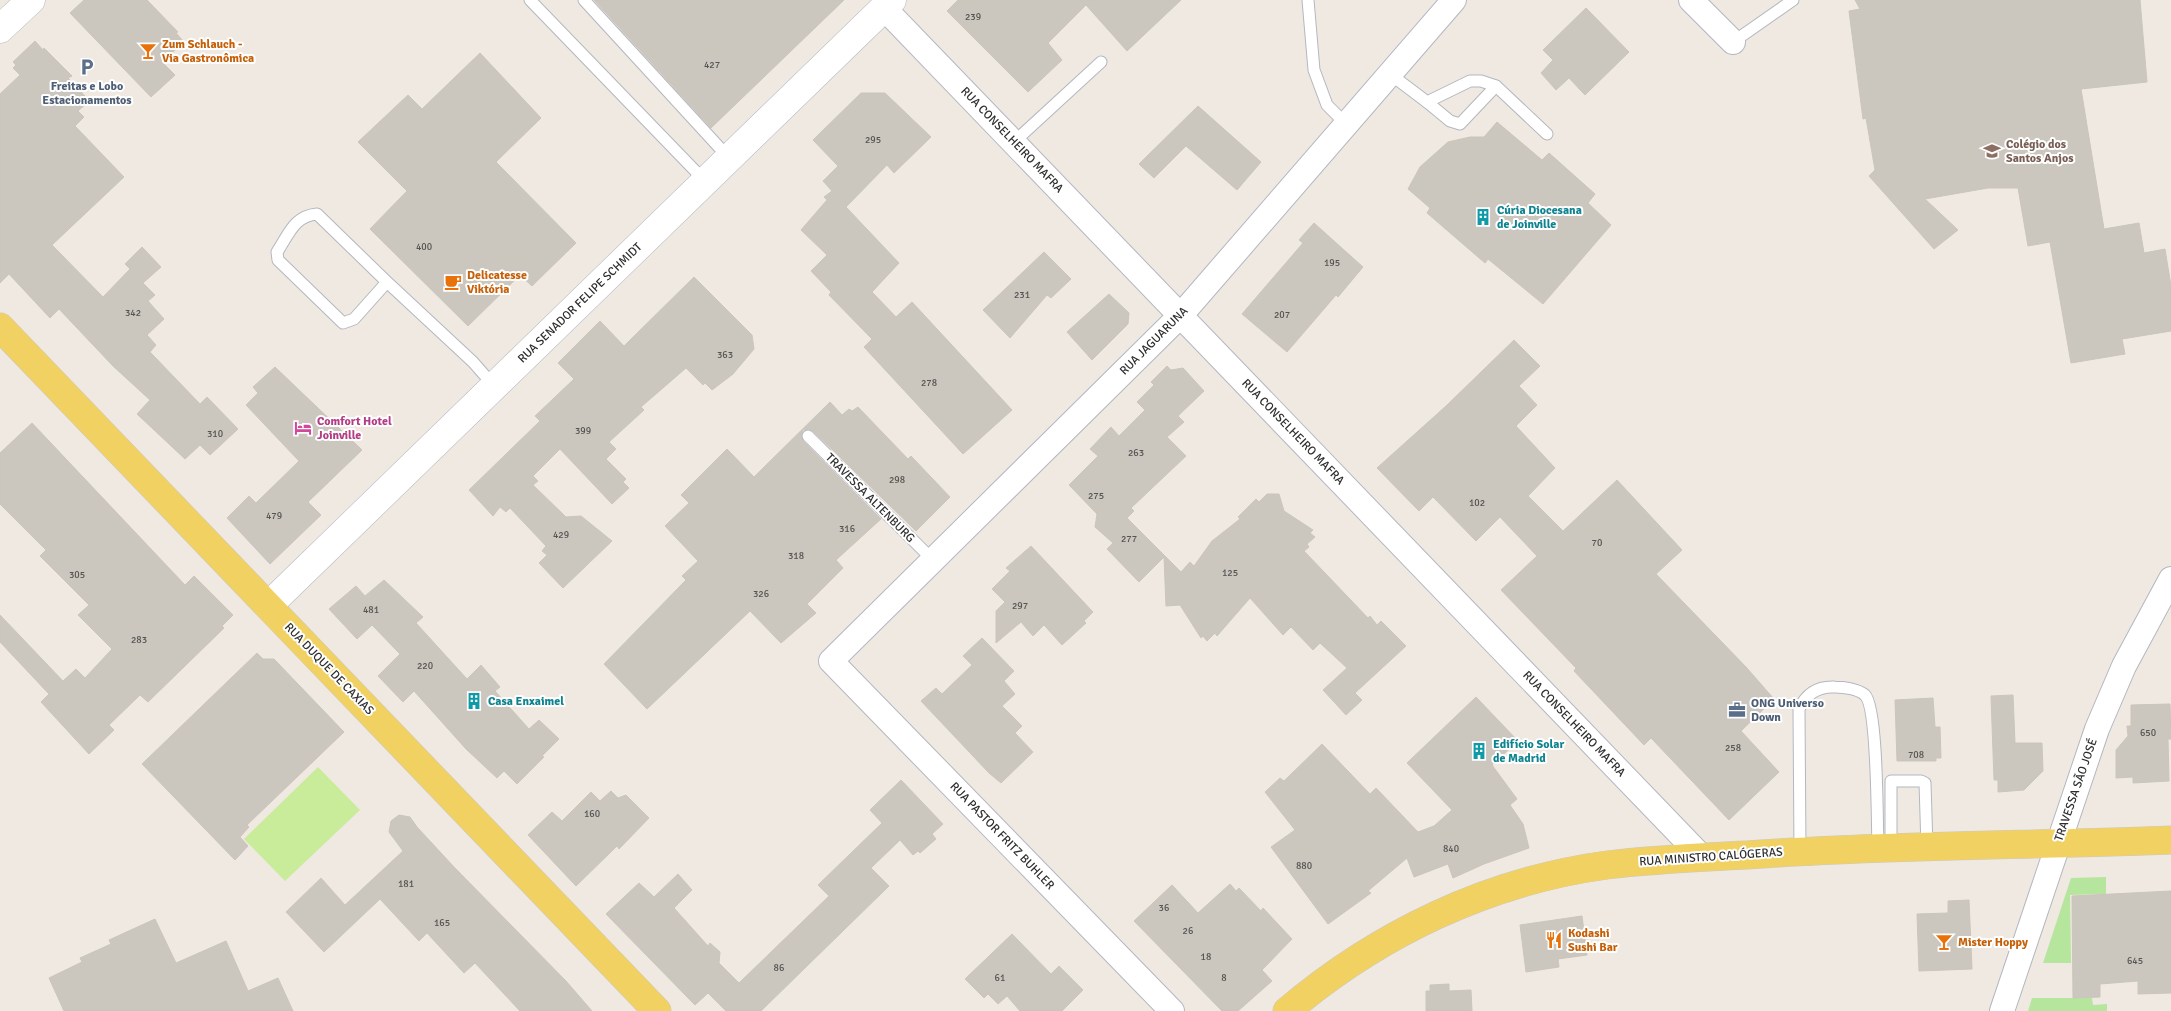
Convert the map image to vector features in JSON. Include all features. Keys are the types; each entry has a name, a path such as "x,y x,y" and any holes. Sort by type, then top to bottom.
{"main road":[{"path":"0,30 31,0"},
{"name":"RUA SENADOR FELIPE SCHMIDT","path":"268,606 888,4"},
{"name":"RUA DUQUE DE CAXIAS","path":"0,327 657,1011"},
{"name":"RUA MINISTRO CALÓGERAS","path":"1287,1011 1345,966 1398,933 1453,907 1552,875 1604,866 1702,856 1884,848 2056,845 2171,840"}],"street":[{"name":"RUA JAGUARUNA","path":"832,661 1181,315 1454,0"},
{"path":"1692,0 1732,42"},
{"name":"RUA CONSELHEIRO MAFRA","path":"888,4 1014,142 1702,856"},
{"name":"TRAVESSA SÃO JOSÉ","path":"2002,1011 2056,845 2097,728 2124,666 2171,578"},
{"name":"RUA PASTOR FRITZ BUHLER","path":"832,661 1172,1011"}],"lane":[{"path":"530,0 705,182"},
{"path":"584,0 729,158"},
{"path":"1308,0 1314,70 1327,105 1347,125"},
{"path":"1732,42 1793,0"},
{"path":"1014,142 1101,62"},
{"path":"1390,74 1450,121 1460,124 1496,86"},
{"path":"1427,102 1470,81 1480,81 1496,86 1547,134"},
{"path":"387,282 354,319 343,323 278,260 277,252 297,221 305,215 317,214 473,362 494,386"},
{"name":"TRAVESSA ALTENBURG","path":"808,436 933,560"},
{"path":"1800,852 1798,708 1804,697 1816,689 1834,687 1853,690 1865,696 1870,707 1884,848"},
{"path":"1877,781 1921,781 1925,783 1927,848"},
{"path":"1884,848 1891,781"}],"green space":[{"path":"318,767 360,810 285,881 244,839"},
{"path":"2106,877 2106,894 2070,895 2071,963 2043,963 2071,878"},
{"path":"2032,998 2092,998 2093,1005 2107,1004 2107,1011 2028,1011"}],"building":[{"name":"Zum Schlauch - Via Gastronômica","path":"84,0 147,0 178,32 176,33 184,42 162,62 175,75 151,97 70,13"},
{"path":"594,0 844,0 711,128"},
{"path":"958,0 1181,0 1127,51 1086,5 1048,43 1062,60 1028,92 947,11"},
{"path":"1855,0 2140,0 2147,82 2081,89 2104,229 2139,223 2144,253 2165,249 2171,286 2171,331 2122,339 2125,354 2071,363 2050,242 2028,246 2018,188 1988,188 1925,199 1958,230 1934,249 1869,176 1875,170 1866,118 1863,119 1849,11 1860,9"},
{"path":"1586,8 1629,52 1585,95 1569,78 1556,90 1541,73 1553,60 1543,50"},
{"path":"35,41 72,76 68,78 85,96 83,98 87,103 78,111 84,117 75,126 124,177 52,245 103,297 130,269 125,264 142,247 161,267 143,283 155,295 148,301 164,319 147,335 156,345 150,352 200,404 207,397 238,429 210,455 200,445 185,459 137,414 150,400 113,366 59,309 50,318 9,274 0,283 0,94 20,75 13,68 16,65 13,62"},
{"path":"480,53 541,118 496,162 576,243 532,286 520,275 468,326 370,229 407,191 358,142 408,95 422,109"},
{"path":"861,93 885,93 931,137 894,173 887,165 846,207 899,263 872,292 896,317 912,302 1012,410 963,454 864,347 872,339 829,295 831,292 811,271 827,255 801,230 827,200 824,197 832,191 823,181 838,166 813,140"},
{"path":"1198,106 1261,162 1237,190 1186,146 1154,178 1139,164"},
{"name":"Cúria Diocesana de Joinville","path":"1497,122 1542,160 1549,153 1595,194 1588,203 1611,225 1543,304 1488,259 1485,263 1427,213 1430,208 1408,189 1420,167 1448,142 1470,137 1484,137"},
{"path":"1314,223 1363,267 1287,352 1242,314 1303,243 1299,240"},
{"path":"1044,252 1071,279 1051,298 1047,295 1010,338 983,310"},
{"path":"694,277 752,335 754,349 733,374 712,390 705,383 703,385 686,368 641,407 644,410 609,442 616,449 606,459 626,479 623,482 629,488 612,504 560,449 533,476 538,481 533,485 566,517 581,516 612,541 563,588 539,563 547,555 542,551 546,546 510,508 506,512 500,507 493,516 469,490 540,421 535,416 574,379 558,363 600,321 624,346"},
{"path":"1109,294 1129,313 1128,324 1092,360 1067,332"},
{"path":"1514,340 1540,366 1519,386 1537,405 1516,426 1555,468 1528,496 1563,531 1617,480 1682,550 1656,574 1746,667 1774,699 1741,731 1779,772 1729,820 1651,738 1644,745 1574,671 1576,668 1501,590 1537,556 1500,517 1476,541 1433,497 1419,511 1377,468 1446,406"},
{"path":"1167,366 1171,370 1183,368 1204,391 1178,416 1184,422 1167,437 1186,456 1131,508 1134,511 1127,518 1181,572 1190,562 1194,566 1212,541 1240,519 1238,517 1256,499 1259,502 1267,494 1279,494 1284,511 1313,530 1310,533 1315,537 1307,544 1309,547 1304,551 1368,618 1370,616 1377,625 1381,621 1406,646 1355,693 1362,700 1346,715 1323,690 1347,668 1320,643 1313,650 1291,627 1283,635 1250,598 1217,636 1215,633 1207,641 1203,636 1201,638 1180,605 1166,606 1164,557 1139,582 1107,549 1113,543 1095,527 1097,514 1069,485 1098,456 1090,449 1111,427 1119,436 1145,410 1137,402 1154,385 1151,382"},
{"path":"275,367 362,450 308,502 321,515 270,564 227,518 249,496 256,503 299,461 246,405 258,393 253,387"},
{"path":"830,402 842,415 849,409 852,411 858,407 908,459 911,456 950,497 916,531 813,431 809,429 803,430 801,435 803,441 881,519 836,560 843,568 807,604 816,613 781,643 750,611 647,709 604,664 686,580 682,576 698,561 665,526 689,503 681,495 727,449 754,477"},
{"path":"32,423 185,585 194,576 233,615 222,626 224,628 148,702 140,695 109,725 114,730 89,754 41,702 49,694 0,642 0,615 63,681 76,669 85,678 112,649 78,615 89,605 40,556 46,550 0,504 0,453"},
{"path":"1031,546 1093,612 1084,621 1086,623 1062,645 1044,625 1033,636 1021,622 996,643 996,611 1005,602 992,589 1010,571 1006,568"},
{"path":"384,580 423,617 416,623 467,679 481,665 500,687 495,691 529,729 539,720 559,739 517,784 504,771 497,778 466,749 414,691 403,702 378,676 400,654 372,625 357,639 329,609 356,586 365,596"},
{"path":"982,638 1014,671 1004,681 1015,694 1002,706 1022,726 1015,733 1033,752 1001,783 989,773 921,701 936,688 942,694 972,665 963,656"},
{"path":"257,653 263,659 274,659 344,732 247,825 249,827 240,837 248,846 235,860 142,764"},
{"path":"2013,695 2015,743 2042,743 2043,771 2024,790 1998,792 1998,780 1994,780 1991,696"},
{"path":"1476,697 1518,741 1492,765 1517,799 1510,805 1523,824 1529,848 1484,864 1453,878 1448,864 1414,877 1407,858 1368,891 1371,893 1328,924 1271,847 1295,830 1265,792 1280,778 1284,781 1322,744 1370,794 1376,788 1418,832 1434,826 1452,810 1407,763"},
{"path":"1933,698 1935,727 1940,727 1941,758 1936,758 1936,761 1897,761 1895,700"},
{"path":"2170,704 2171,739 2168,739 2169,781 2133,783 2133,777 2116,778 2116,750 2128,736 2127,726 2131,726 2131,705"},
{"path":"901,780 943,824 932,834 936,839 920,853 918,851 913,855 900,840 871,868 889,886 761,1011 726,1011 708,993 695,1005 606,914 639,883 654,897 678,874 692,890 674,908 708,946 710,943 720,952 719,963 739,983 829,896 818,885 882,823 870,810"},
{"path":"611,791 618,798 626,795 649,818 619,849 617,846 576,886 528,835 552,812 562,821 591,792 600,801"},
{"path":"399,815 410,817 454,867 566,981 592,1011 520,1011 475,963 464,973 427,933 419,941 380,899 324,952 286,912 321,878 345,905 403,851 389,832 391,821"},
{"path":"1230,884 1236,891 1239,888 1261,911 1263,908 1292,939 1262,970 1272,981 1238,1011 1222,1011 1134,921 1172,885 1198,913"},
{"path":"2171,891 2171,993 2138,994 2138,981 2100,984 2100,997 2073,998 2072,896"},
{"name":"Mister Hoppy","path":"1969,900 1972,969 1919,971 1917,914 1948,913 1948,901"},
{"name":"Kodashi Sushi Bar","path":"1582,916 1587,955 1558,959 1559,967 1526,972 1520,925"},
{"path":"155,919 176,963 226,941 248,991 278,978 293,1011 64,1011 49,978 82,962 80,958 111,944 109,940"},
{"path":"1012,934 1051,974 1059,966 1083,990 1062,1011 1020,1011 1007,996 998,1004 988,994 984,998 965,979"},
{"path":"1449,984 1449,991 1471,990 1472,1011 1426,1011 1426,991 1430,991 1430,985"}],"place":[{"name":"Zum Schlauch - Via Gastronômica","path":"148,51"},
{"name":"Freitas e Lobo Estacionamentos","path":"87,67"},
{"name":"Colégio dos Santos Anjos","path":"1992,151"},
{"name":"Cúria Diocesana de Joinville","path":"1483,217"},
{"name":"Delicatesse Viktória","path":"453,282"},
{"name":"Comfort Hotel Joinville","path":"303,428"},
{"name":"Casa Enxaimel","path":"474,701"},
{"name":"ONG Universo Down","path":"1737,710"},
{"name":"Edifício Solar de Madrid","path":"1479,751"},
{"name":"Kodashi Sushi Bar","path":"1554,940"},
{"name":"Mister Hoppy","path":"1944,942"}]}
